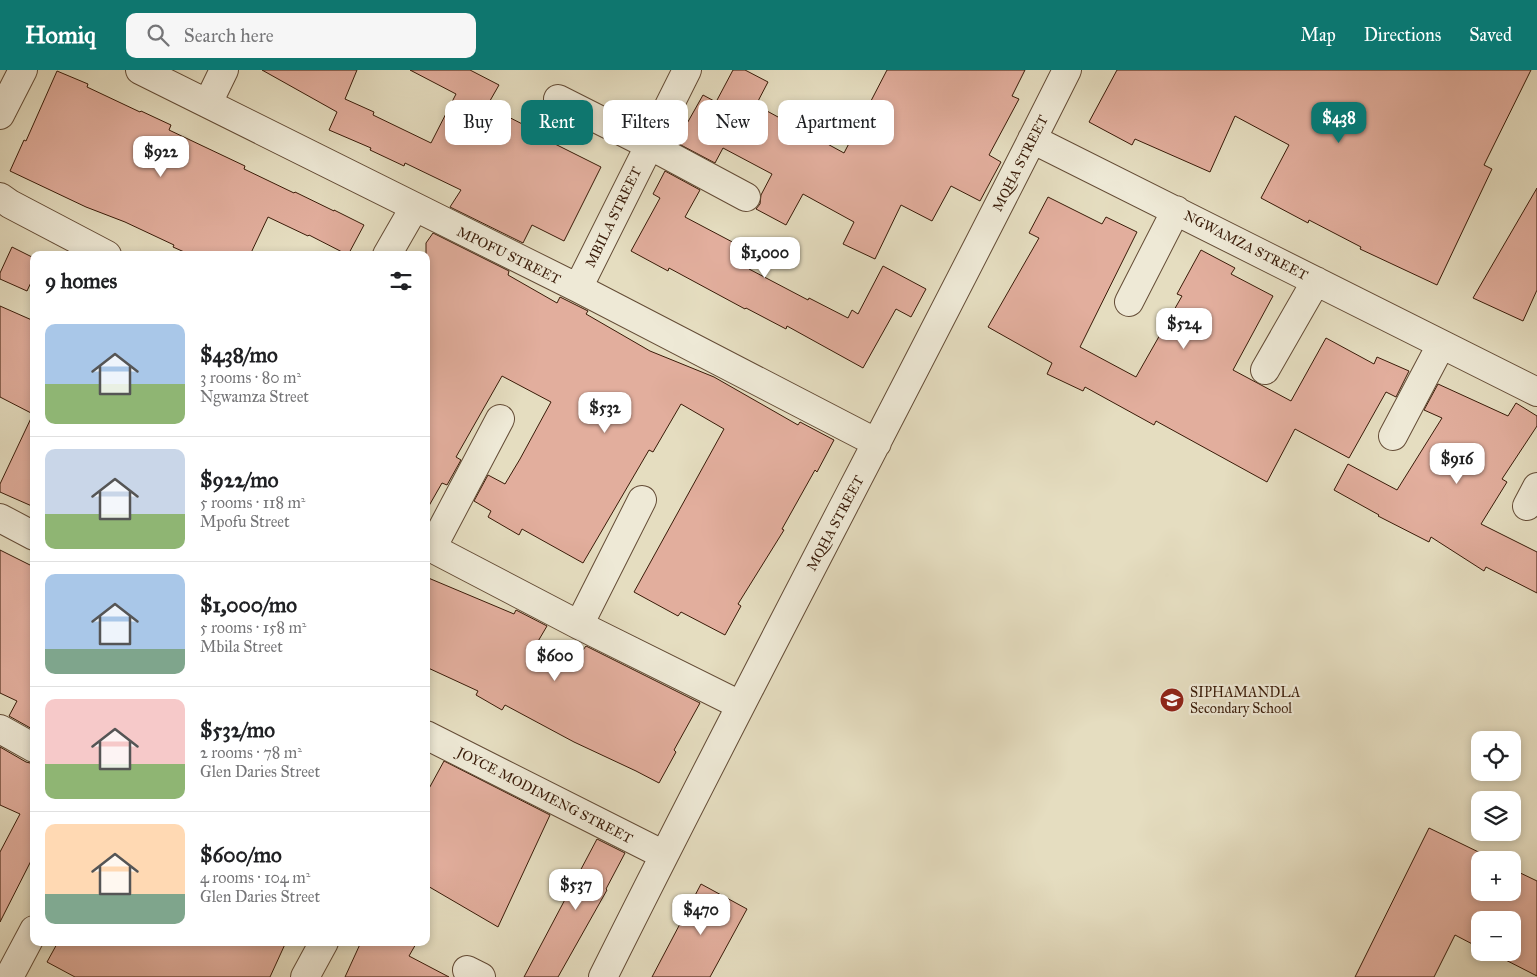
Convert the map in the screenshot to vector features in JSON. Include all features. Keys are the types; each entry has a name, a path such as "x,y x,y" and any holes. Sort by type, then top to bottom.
{"street":[{"path":"0,115 23,70"},
{"name":"MPOFU STREET","path":"140,70 578,288 877,443"},
{"path":"208,103 224,70"},
{"name":"MBILA STREET","path":"672,100 687,70"},
{"name":"MQHA STREET","path":"603,977 740,705 877,443 1066,70"},
{"path":"558,99 603,122"},
{"name":"NGWAMZA STREET","path":"1032,139 1537,392"},
{"path":"649,145 746,197"},
{"name":"MBILA STREET","path":"578,288 649,145"},
{"path":"0,197 99,251"},
{"path":"389,251 414,208"},
{"name":"NGWAMZA STREET","path":"1129,302 1176,210"},
{"name":"NGWAMZA STREET","path":"1264,370 1316,281"},
{"path":"1392,436 1441,345"},
{"path":"430,545 500,419"},
{"path":"579,625 642,500"},
{"path":"0,518 30,534"},
{"path":"430,548 579,625 740,705"},
{"path":"0,730 30,746"},
{"name":"JOYCE MODIMENG STREET","path":"430,741 664,855"},
{"path":"13,971 30,938"},
{"path":"305,977 322,946"}],"building":[{"path":"262,70 357,70 345,99 374,112 373,115 431,143 445,116 445,145 511,145 511,118 521,123 521,145 557,145 601,167 564,241 532,225 523,243 450,207 461,190 405,163 404,166 370,150 371,148 329,130 337,112"},
{"path":"410,70 470,70 499,85 490,100 453,100 456,94"},
{"path":"733,70 745,70 768,82 759,100 717,100"},
{"path":"887,70 1025,70 1012,96 1019,99 989,155 1001,162 980,201 951,186 932,221 901,205 875,259 843,244 854,222 803,194 786,225 756,209 760,204 761,195 772,174 723,148 715,163 681,145 688,145 688,122 698,104 698,145 768,145 768,112 778,117 778,145 829,145 844,153 848,145 894,145 894,100 871,100"},
{"path":"1117,70 1531,70 1484,165 1492,169 1437,285 1360,249 1361,247 1309,220 1308,223 1261,198 1289,145 1235,116 1210,172 1135,139 1132,145 1089,122"},
{"path":"57,71 88,84 87,87 171,125 169,130 245,166 244,169 364,225 350,251 340,251 268,217 252,251 182,251 173,247 174,245 125,222 86,207 10,171 24,140 26,141"},
{"path":"703,95 712,100 700,100"},
{"path":"665,171 700,190 685,217 757,255 749,269 808,300 809,298 848,318 852,310 858,314 883,266 926,289 911,317 896,309 863,368 787,326 786,329 669,268 668,271 631,251 660,198 653,194"},
{"path":"1537,188 1537,290 1523,321 1473,298"},
{"path":"1048,197 1102,224 1106,217 1137,232 1080,347 1136,377 1182,296 1177,294 1201,250 1235,268 1231,274 1273,296 1233,370 1291,401 1326,338 1374,364 1377,357 1409,371 1396,397 1386,392 1349,458 1295,429 1267,482 1156,421 1154,425 1085,387 1083,391 1047,374 1052,363 988,327 1039,238 1029,233"},
{"path":"433,233 509,271 508,275 557,303 560,297 588,311 586,314 650,351 714,377 798,425 800,422 834,440 782,529 784,530 738,604 741,606 725,635 681,612 678,616 634,592 724,429 681,404 653,452 649,450 583,563 522,529 519,535 488,517 491,511 474,501 488,475 505,484 551,402 502,376 456,457 461,460 447,485 442,483 430,504 430,251 426,251 426,243"},
{"path":"12,247 30,256 30,285 27,291 0,279 0,273"},
{"path":"0,306 30,319 30,412 0,397"},
{"path":"1438,384 1508,416 1516,403 1537,416 1537,426 1502,479 1507,482 1481,524 1537,552 1537,593 1486,567 1484,571 1431,537 1429,542 1378,516 1334,490 1348,464 1397,490 1442,418 1424,410"},
{"path":"30,420 30,505 0,492 0,484"},
{"path":"0,550 30,565 30,728 9,716 17,701 0,693"},
{"path":"430,579 514,614 516,610 547,626 537,643 572,665 586,646 700,703 674,750 676,752 659,783 574,742 505,705 502,710 476,695 478,691 430,669"},
{"path":"0,747 30,763 30,863 0,922 0,852 20,814 0,805"},
{"path":"444,761 550,815 498,927 430,887 430,787"},
{"path":"1429,828 1476,851 1471,851 1471,901 1521,901 1521,873 1537,881 1537,976 1508,961 1521,961 1521,911 1471,911 1471,943 1455,935 1434,977 1355,977"},
{"path":"597,839 625,853 607,890 558,977 524,977"},
{"path":"701,884 747,909 710,977 652,977"},
{"path":"56,946 284,946 270,977 75,977 47,962"},
{"path":"359,946 415,946 409,956 449,977 345,977"}],"place":[{"name":"SIPHAMANDLA Secondary School","path":"1172,700"}]}
